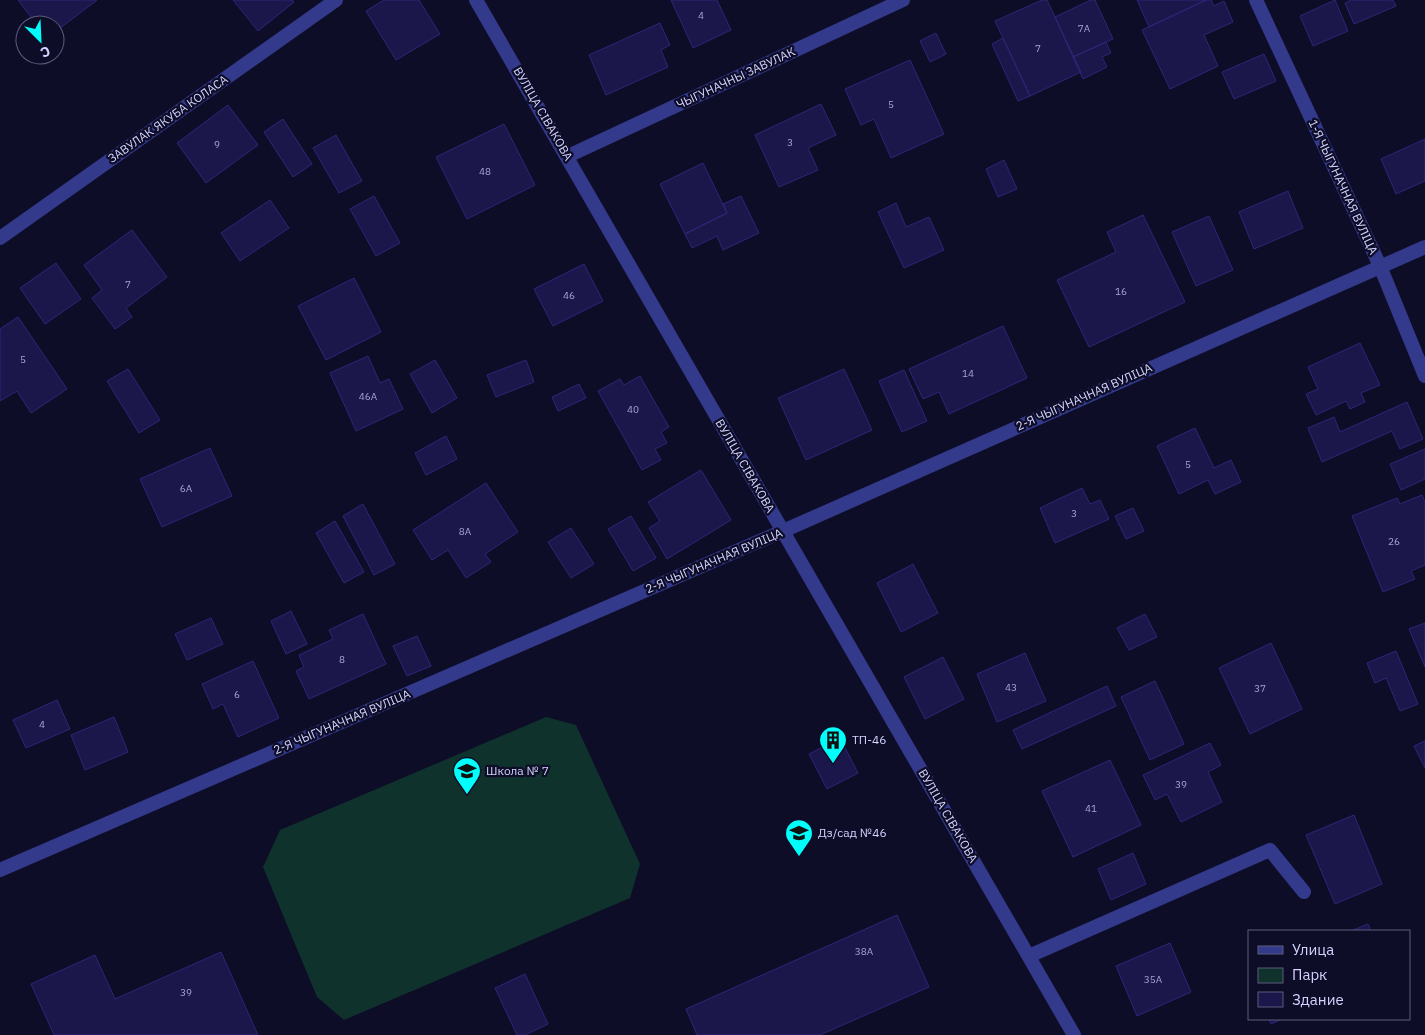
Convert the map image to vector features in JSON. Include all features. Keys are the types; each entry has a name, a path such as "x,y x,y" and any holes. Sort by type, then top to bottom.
{"street":[{"name":"ЗАВУЛАК ЯКУБА КОЛАСА","path":"0,238 336,0"},
{"name":"ВУЛІЦА СІВАКОВА","path":"476,0 568,156 1074,1035"},
{"name":"ЧЫГУНАЧНЫ ЗАВУЛАК","path":"568,156 904,0"},
{"name":"1-Я ЧЫГУНАЧНАЯ ВУЛІЦА","path":"1256,0 1380,266 1425,376"},
{"name":"2-Я ЧЫГУНАЧНАЯ ВУЛІЦА","path":"0,870 783,531 1425,247"},
{"path":"1028,956 1270,850 1304,892"}],"green space":[{"path":"546,717 576,725 640,864 630,898 344,1020 317,997 263,867 280,830"}],"building":[{"path":"18,0 97,0 65,24 65,15 29,15"},
{"path":"233,0 292,0 294,2 258,31"},
{"path":"384,0 419,0 440,34 396,60 366,11"},
{"path":"671,0 717,0 731,30 693,48"},
{"path":"1042,0 1047,0 1081,72 1030,96 995,21"},
{"path":"1091,0 1095,0 1113,39 1073,57 1055,17"},
{"path":"1137,0 1206,0 1149,27"},
{"path":"1206,0 1211,0 1214,6 1224,1 1233,22 1204,35 1218,66 1170,89 1142,30"},
{"path":"1335,0 1348,31 1313,46 1300,16"},
{"path":"1351,0 1393,0 1396,6 1354,24 1345,3"},
{"path":"660,23 670,45 661,50 668,67 606,95 589,55"},
{"path":"936,33 946,54 930,62 920,41"},
{"path":"1003,38 1030,96 1018,101 992,44"},
{"path":"1106,42 1111,53 1102,57 1107,67 1083,79 1073,57"},
{"path":"1264,54 1276,81 1234,99 1222,72"},
{"path":"910,60 944,134 891,158 874,119 861,125 845,89"},
{"path":"821,104 836,135 808,148 818,170 779,187 755,135"},
{"path":"228,105 258,145 206,183 177,143"},
{"path":"283,119 312,164 293,177 264,132"},
{"path":"504,124 535,185 467,219 436,157"},
{"path":"336,135 362,181 339,193 313,148"},
{"path":"1425,139 1425,181 1396,194 1381,159"},
{"path":"1004,160 1017,189 998,197 986,169"},
{"path":"703,163 727,213 685,234 660,184"},
{"path":"1288,191 1303,228 1254,249 1239,212"},
{"path":"374,196 400,243 376,256 350,209"},
{"path":"741,196 759,233 723,250 717,236 692,248 685,234 727,213 723,204"},
{"path":"270,200 289,228 240,261 221,233"},
{"path":"896,203 906,227 929,217 944,250 904,268 878,212"},
{"path":"1143,215 1185,302 1089,347 1057,280 1116,252 1107,232"},
{"path":"1209,216 1233,270 1196,286 1172,232"},
{"path":"132,230 167,277 126,308 132,317 115,329 92,298 102,290 84,265"},
{"path":"56,263 81,299 45,324 20,288"},
{"path":"584,264 603,301 553,326 534,289"},
{"path":"354,278 381,332 326,360 298,306"},
{"path":"18,317 67,389 31,413 17,391 0,401 0,329"},
{"path":"1003,326 1027,378 949,414 939,392 923,399 909,369"},
{"path":"1360,343 1380,385 1361,393 1365,402 1350,409 1346,401 1316,415 1306,394 1318,389 1308,367"},
{"path":"368,356 380,383 389,379 403,409 356,431 330,373"},
{"path":"435,360 457,398 432,413 410,374"},
{"path":"526,360 534,382 496,397 487,375"},
{"path":"128,369 160,420 139,433 107,381"},
{"path":"844,369 872,430 806,460 778,398"},
{"path":"904,370 927,421 902,432 879,381"},
{"path":"640,376 669,427 661,432 667,443 655,449 661,460 642,470 598,391 620,379 624,385"},
{"path":"579,384 586,398 558,411 552,397"},
{"path":"1407,402 1423,439 1400,449 1392,431 1322,462 1308,428 1334,417 1340,432"},
{"path":"1195,428 1214,468 1231,460 1241,482 1215,494 1208,480 1179,494 1157,446"},
{"path":"446,436 457,459 426,475 415,453"},
{"path":"210,448 232,496 162,527 140,479"},
{"path":"1425,449 1425,479 1401,490 1390,464"},
{"path":"701,470 731,520 667,559 649,528 660,521 648,502"},
{"path":"486,483 518,532 485,554 491,562 466,578 448,550 432,560 413,530"},
{"path":"1082,488 1090,504 1100,500 1109,519 1055,543 1040,508"},
{"path":"1422,495 1425,502 1425,565 1411,571 1415,579 1383,592 1352,516 1397,498 1400,504"},
{"path":"363,504 395,564 374,575 343,516"},
{"path":"1133,508 1144,531 1126,539 1115,516"},
{"path":"631,516 656,558 633,571 608,529"},
{"path":"335,521 364,572 344,583 316,533"},
{"path":"571,528 594,564 571,578 548,542"},
{"path":"913,564 938,613 901,632 877,583"},
{"path":"291,611 307,644 286,654 271,621"},
{"path":"363,614 386,664 309,699 296,671 304,667 299,655 333,639 329,630"},
{"path":"1145,614 1157,637 1129,650 1117,628"},
{"path":"211,618 223,644 187,660 175,634"},
{"path":"1425,623 1425,667 1409,629"},
{"path":"417,636 431,666 407,676 393,646"},
{"path":"1271,643 1302,709 1250,734 1219,668"},
{"path":"1396,651 1418,704 1400,711 1386,678 1375,683 1367,663"},
{"path":"1025,653 1046,701 997,722 977,674"},
{"path":"943,657 964,699 925,719 904,677"},
{"path":"253,661 279,718 238,737 223,704 213,709 202,684"},
{"path":"1155,681 1184,744 1150,760 1121,697"},
{"path":"1107,686 1116,706 1022,749 1013,730"},
{"path":"57,700 70,729 26,748 13,720"},
{"path":"114,717 128,752 85,770 71,735"},
{"name":"ТП-46","path":"840,738 858,773 827,789 809,754"},
{"path":"1425,741 1425,768 1414,746"},
{"path":"1210,743 1221,765 1208,772 1222,802 1181,822 1167,794 1155,800 1143,775"},
{"path":"1110,760 1141,825 1073,857 1042,791"},
{"path":"1354,815 1382,884 1335,904 1306,835"},
{"path":"1133,853 1146,884 1111,900 1098,869"},
{"path":"897,915 929,987 820,1035 697,1035 686,1009"},
{"path":"1368,924 1371,930 1353,930"},
{"path":"1170,943 1191,992 1137,1016 1116,966"},
{"path":"221,952 258,1035 54,1035 31,984 95,955 115,999"},
{"path":"525,974 548,1024 525,1035 517,1035 495,988"},
{"path":"1269,1020 1280,1020 1271,1024"}],"place":[{"name":"ТП-46","path":"833,764"},
{"name":"Школа № 7","path":"467,795"},
{"name":"Дз/сад №46","path":"799,857"}]}
